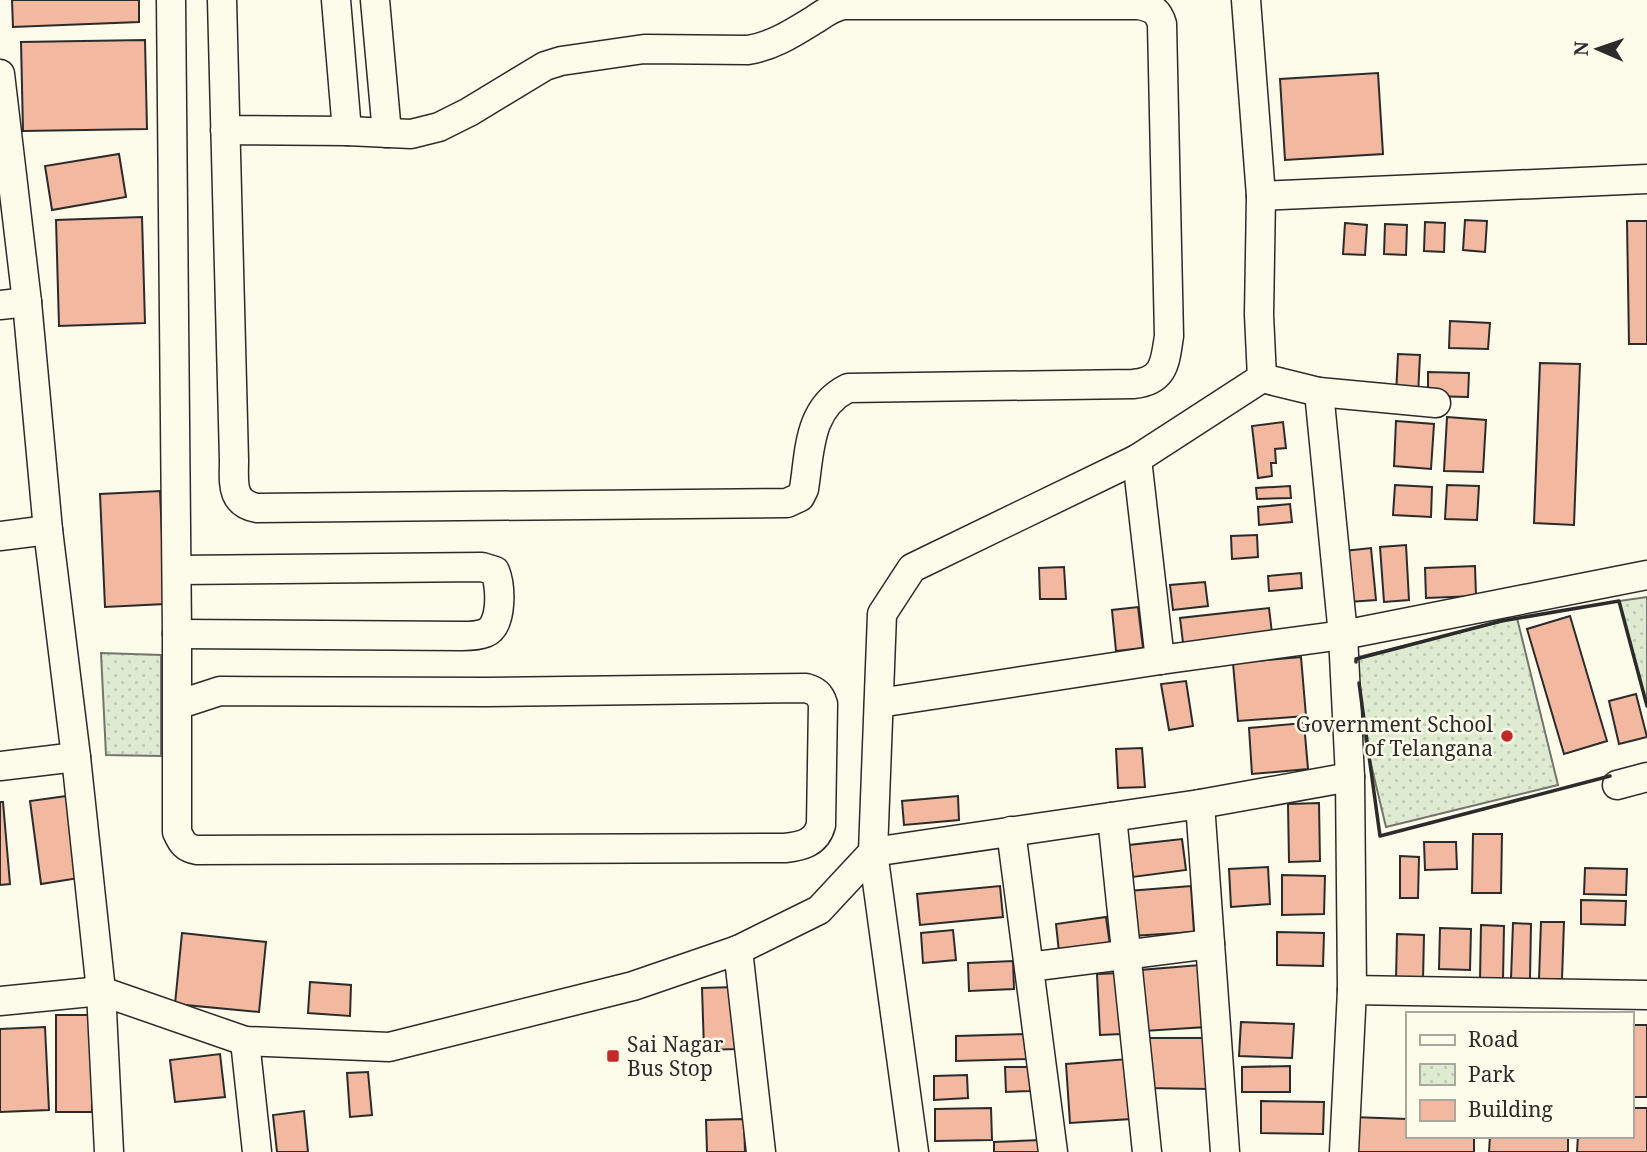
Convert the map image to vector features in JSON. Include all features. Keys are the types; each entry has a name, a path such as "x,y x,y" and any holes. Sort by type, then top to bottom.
{"street":[{"path":"171,0 177,831 181,842 187,848 197,850 785,848 798,847 813,840 821,825 823,704 821,696 806,688 486,692 220,691 177,696"},
{"path":"222,0 225,130 235,489 242,503 249,507 788,503 800,496 804,489 814,425 833,397 848,388 1146,383 1160,372 1165,361 1169,336 1162,24 1160,15 1152,8 1125,4 844,5 833,7 780,40 748,50 645,49 561,61 545,66 439,127 411,134 225,130"},
{"path":"336,0 346,131"},
{"path":"375,0 387,133"},
{"path":"1246,0 1261,196 1259,315 1262,378"},
{"path":"0,75 14,303 48,530 76,757 101,991 109,1152"},
{"path":"1261,196 1647,179"},
{"path":"914,1152 873,852 882,614 912,568 1137,459 1262,378 1319,392 1436,403"},
{"path":"1319,392 1343,635 1350,777 1352,990 1345,1152"},
{"path":"1137,459 1160,660"},
{"path":"0,536 48,530"},
{"path":"177,570 482,567 495,571 499,591 497,621 493,629 484,634 177,634"},
{"path":"879,703 1343,635 1647,575"},
{"path":"0,766 76,757"},
{"path":"0,1002 101,991 245,1041 389,1047 633,986 738,950 819,910 873,852 1200,804 1350,777"},
{"path":"1617,785 1647,777"},
{"path":"1200,804 1225,1152"},
{"path":"1112,817 1147,1152"},
{"path":"1011,831 1053,1152"},
{"path":"1029,967 1210,944"},
{"path":"738,950 761,1152"},
{"path":"1352,990 1647,995"},
{"path":"245,1041 257,1152"}],"green space":[{"path":"1647,597 1647,706 1619,601"},
{"name":"Government School of Telangana","path":"1517,618 1558,785 1386,827 1346,660"},
{"path":"101,653 161,655 161,756 106,755"}],"building":[{"path":"12,0 139,0 139,22 13,27"},
{"path":"145,40 147,129 23,131 21,42"},
{"path":"1378,73 1383,154 1285,160 1280,79"},
{"path":"119,154 126,197 52,210 45,166"},
{"path":"142,217 145,323 59,326 56,220"},
{"path":"1465,220 1487,221 1485,252 1463,250"},
{"path":"1627,221 1647,221 1647,344 1629,344"},
{"path":"1425,222 1445,223 1444,252 1424,251"},
{"path":"1345,223 1367,225 1365,255 1343,254"},
{"path":"1385,224 1407,225 1406,255 1384,254"},
{"path":"1450,321 1490,323 1488,349 1449,348"},
{"path":"1398,354 1420,355 1418,395 1396,395"},
{"path":"1540,363 1580,364 1574,525 1534,523"},
{"path":"1428,372 1469,373 1468,397 1428,396"},
{"path":"1447,417 1486,420 1483,472 1444,471"},
{"path":"1396,421 1434,424 1431,469 1394,466"},
{"path":"1283,422 1286,448 1275,449 1276,463 1271,463 1272,476 1258,478 1252,426"},
{"path":"1395,485 1432,487 1431,517 1393,515"},
{"path":"1447,485 1479,486 1477,520 1445,519"},
{"path":"1290,486 1291,498 1257,499 1256,488"},
{"path":"160,491 165,604 105,607 100,494"},
{"path":"1290,504 1292,522 1259,525 1258,507"},
{"path":"1257,535 1258,557 1232,559 1231,536"},
{"path":"1406,545 1409,600 1384,602 1380,547"},
{"path":"1371,548 1376,600 1349,602 1344,551"},
{"path":"1475,566 1476,596 1426,598 1425,568"},
{"path":"1064,567 1066,599 1040,599 1039,568"},
{"path":"1301,573 1302,588 1269,591 1268,576"},
{"path":"1205,582 1208,606 1173,610 1170,585"},
{"path":"1138,607 1143,648 1116,651 1112,610"},
{"path":"1269,608 1272,633 1183,643 1180,618"},
{"path":"1570,616 1607,741 1564,754 1527,629"},
{"path":"1301,657 1306,716 1238,721 1233,663"},
{"path":"1186,681 1193,726 1169,730 1161,684"},
{"path":"1636,694 1647,737 1619,744 1609,701"},
{"path":"1304,723 1308,769 1252,774 1249,728"},
{"path":"1142,748 1145,787 1118,788 1116,749"},
{"path":"74,795 85,877 41,884 30,801"},
{"path":"958,796 959,820 904,825 902,801"},
{"path":"0,802 3,802 10,884 0,885"},
{"path":"1319,803 1320,861 1289,862 1288,804"},
{"path":"1473,834 1502,834 1501,893 1472,893"},
{"path":"1182,839 1186,870 1133,877 1129,845"},
{"path":"1424,842 1456,842 1457,869 1425,870"},
{"path":"1400,856 1419,857 1418,898 1400,898"},
{"path":"1268,867 1270,904 1231,907 1229,869"},
{"path":"1585,868 1627,869 1626,895 1584,894"},
{"path":"1282,875 1325,876 1324,914 1282,915"},
{"path":"1000,886 1003,917 920,925 917,894"},
{"path":"1191,886 1194,932 1132,936 1128,891"},
{"path":"1581,900 1626,901 1625,925 1581,924"},
{"path":"1106,917 1110,945 1059,952 1056,924"},
{"path":"1541,922 1564,922 1562,979 1539,979"},
{"path":"1513,923 1531,924 1530,979 1511,979"},
{"path":"1481,925 1504,926 1503,980 1480,980"},
{"path":"1440,928 1471,929 1470,970 1439,969"},
{"path":"953,930 956,960 923,963 921,933"},
{"path":"1277,932 1324,933 1323,966 1277,965"},
{"path":"182,933 266,942 259,1012 175,1004"},
{"path":"1397,934 1424,935 1423,980 1396,979"},
{"path":"1013,961 1014,989 969,991 968,963"},
{"path":"1200,965 1206,1027 1144,1031 1140,970"},
{"path":"1120,973 1122,1034 1100,1035 1097,974"},
{"path":"310,982 351,985 350,1016 308,1013"},
{"path":"735,987 737,1049 704,1050 702,988"},
{"path":"56,1015 93,1015 92,1112 56,1112"},
{"path":"1241,1022 1294,1024 1292,1058 1239,1056"},
{"path":"1633,1025 1647,1025 1647,1097 1633,1097"},
{"path":"45,1027 49,1110 0,1112 0,1029"},
{"path":"1029,1034 1029,1059 956,1061 956,1036"},
{"path":"1145,1038 1209,1038 1209,1089 1145,1088"},
{"path":"220,1054 225,1097 175,1102 170,1060"},
{"path":"1128,1059 1131,1119 1070,1123 1066,1064"},
{"path":"1290,1066 1290,1092 1242,1092 1242,1067"},
{"path":"1005,1067 1030,1067 1030,1091 1006,1092"},
{"path":"368,1072 372,1115 350,1117 347,1073"},
{"path":"967,1075 968,1098 934,1100 934,1076"},
{"path":"1261,1101 1324,1102 1323,1134 1261,1133"},
{"path":"991,1108 992,1140 935,1141 935,1109"},
{"path":"1633,1108 1647,1108 1647,1152 1577,1152 1578,1138 1633,1138"},
{"path":"304,1111 308,1152 277,1152 273,1115"},
{"path":"1353,1117 1406,1119 1406,1138 1474,1138 1474,1152 1352,1152"},
{"path":"744,1119 745,1152 707,1152 706,1120"},
{"path":"1490,1138 1568,1138 1568,1152 1489,1152"},
{"path":"1040,1140 1040,1152 994,1152 994,1142"}],"wall":[{"path":"1356,662 1356,659 1501,621 1619,601 1647,706"},
{"path":"1359,683 1380,836 1610,776"}],"place":[{"name":"Government School of Telangana","path":"1507,736"},
{"name":"Sai Nagar Bus Stop","path":"613,1056"}]}
